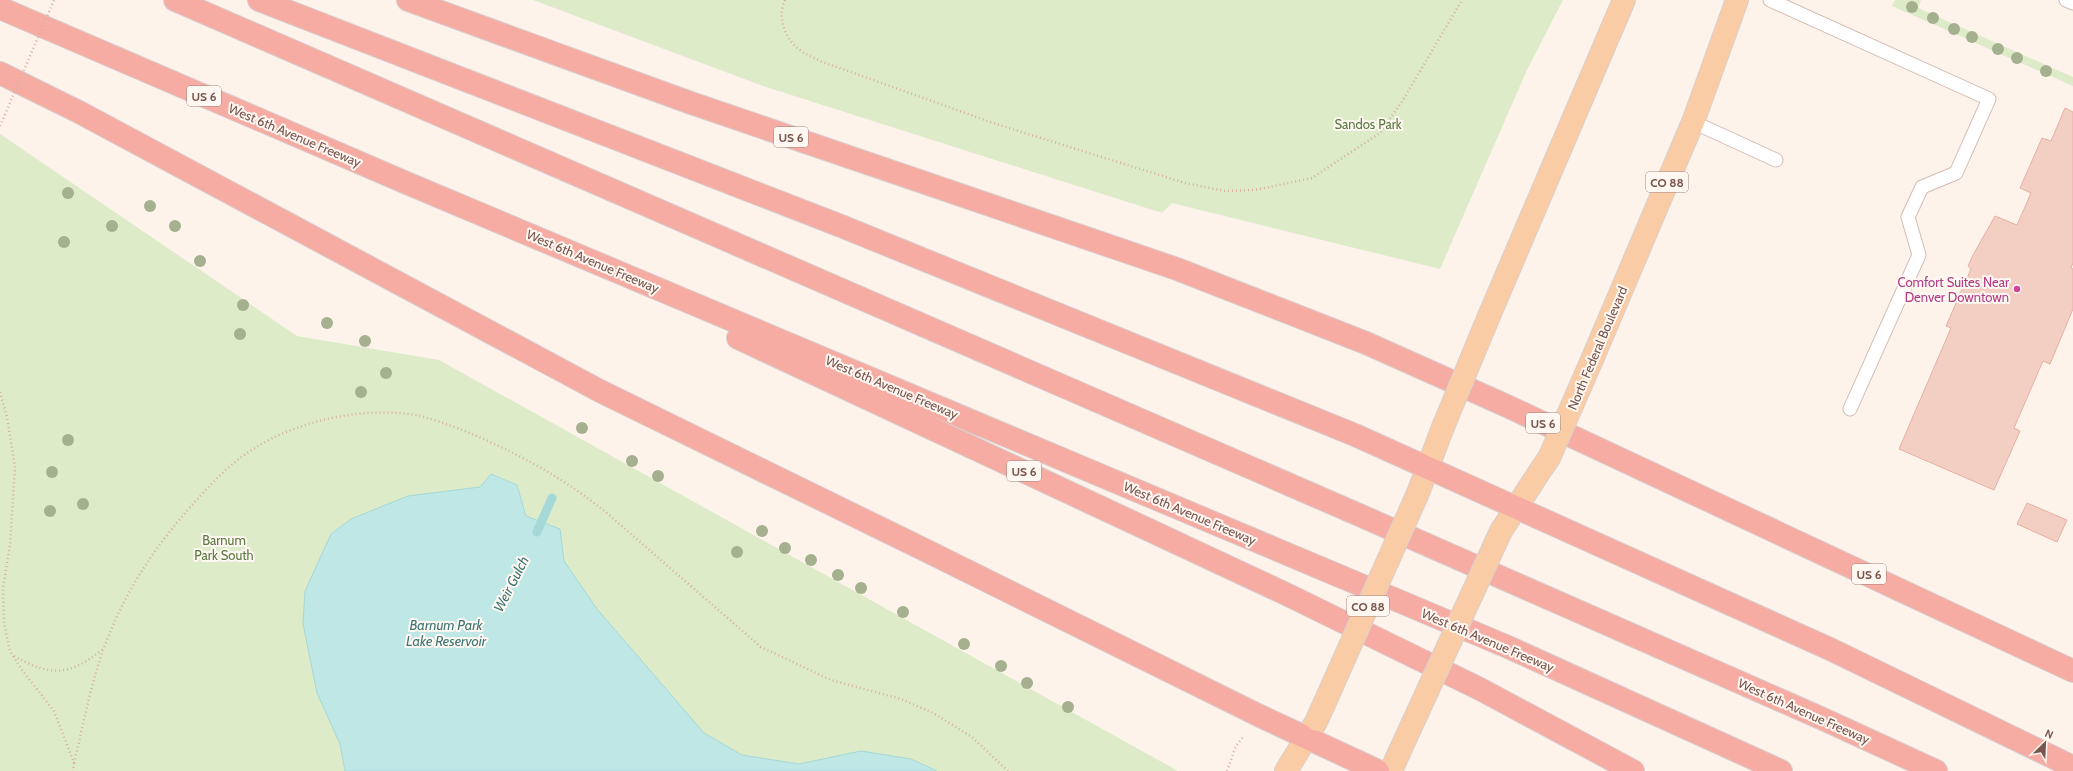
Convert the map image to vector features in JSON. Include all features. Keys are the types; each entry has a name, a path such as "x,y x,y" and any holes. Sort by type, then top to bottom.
{"highway":[{"name":"West 6th Avenue Freeway","path":"175,0 1328,501 1824,719 1936,771"},
{"path":"259,0 841,226 1355,435 1830,649 2073,767"},
{"name":"US 6","path":"408,0 691,103 1177,269 1359,341 1514,409 2073,671"},
{"name":"West 6th Avenue Freeway","path":"0,8 409,184 1508,647 1781,771"},
{"path":"0,73 80,112 600,391 1306,739 1378,771"},
{"name":"US 6","path":"409,184 1284,593 1480,689 1633,771"}],"main road":[{"name":"CO 88","path":"1286,771 1317,720 1428,468 1448,412 1624,0"},
{"name":"North Federal Boulevard","path":"1395,763 1501,531 1549,458 1693,122 1737,0"}],"lane":[{"path":"1770,0 1989,99 1956,173 1922,187 1908,217 1919,255 1850,409"},
{"path":"2066,0 2073,3"},
{"path":"1693,122 1776,160"}],"path":[{"path":"0,126 54,0"},
{"path":"786,0 782,15 788,36 799,50 820,61 996,124 1185,183 1225,191 1255,190 1312,178 1380,133 1403,100 1462,0"},
{"path":"0,392 7,416 16,467 10,545 2,588 4,623 10,651 22,670 54,711 74,763"},
{"path":"73,771 103,649 121,607 137,578 175,524 226,470 254,448 273,437 307,425 344,416 380,413 419,416 458,428 541,467 564,481 608,514 761,647 831,680 902,699 933,713 972,737 1008,771"},
{"path":"13,656 31,666 47,671 62,671 88,661 103,649"}],"green space":[{"name":"Sandos Park","path":"533,0 1563,0 1527,70 1440,269 1172,203 1162,213 763,86"},
{"path":"1895,0 1921,0 1918,8 2073,77 2073,86 1892,6"},
{"name":"Barnum Park South","path":"0,134 297,336 439,360 1178,771 0,771"}],"water":[{"name":"Barnum Park Lake Reservoir","path":"491,474 517,485 526,516 560,529 564,561 597,609 704,733 742,755 799,764 861,751 911,759 937,771 345,771 340,744 317,693 303,624 305,591 331,534 351,519 408,496 480,487"}],"building":[{"name":"Comfort Suites Near Denver Downtown","path":"2065,108 2073,112 2073,263 2071,268 2073,269 2073,309 2050,364 2043,361 2014,428 2020,431 1994,490 1899,449 1951,328 1946,326 1971,269 1968,266 1973,255 1995,216 2017,225 2031,193 2020,188 2042,138 2051,141"},
{"path":"2027,503 2067,520 2057,542 2017,524"}],"waterway":[{"name":"Weir Gulch","path":"537,532 552,498"}],"place":[{"name":"Comfort Suites Near Denver Downtown","path":"2017,289"}]}
